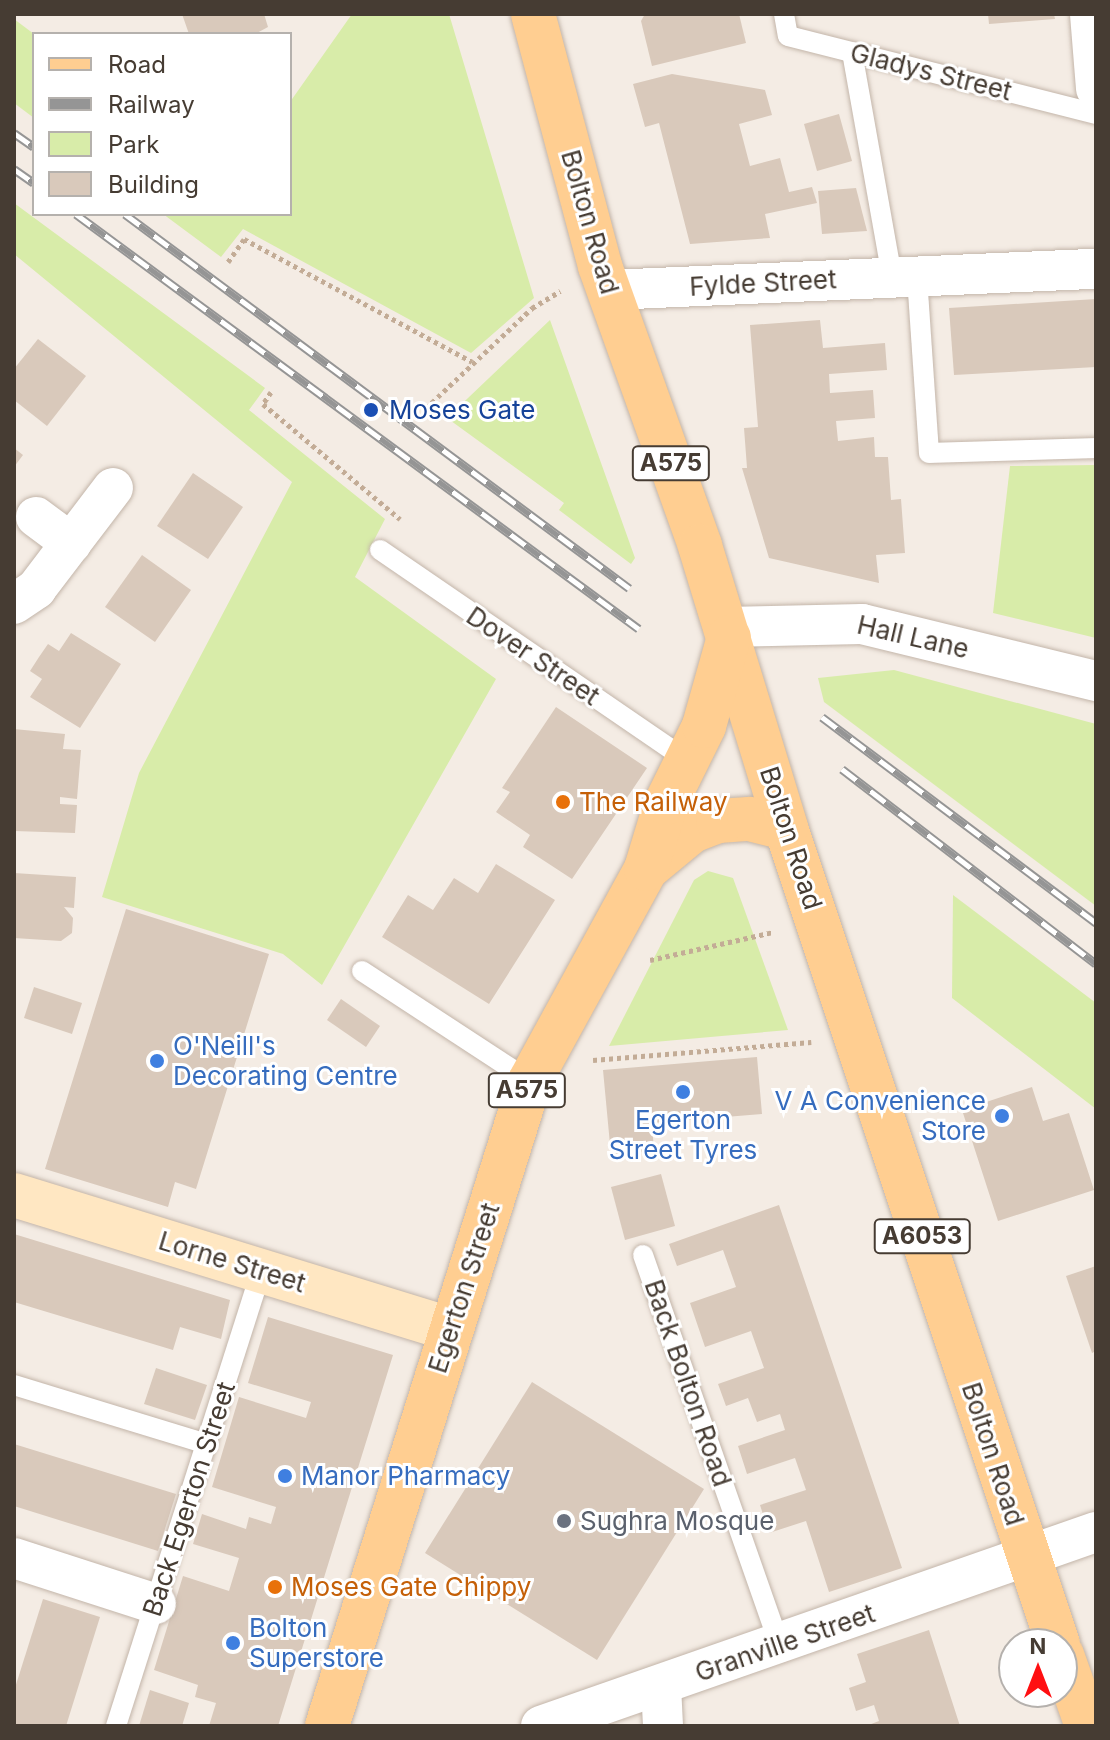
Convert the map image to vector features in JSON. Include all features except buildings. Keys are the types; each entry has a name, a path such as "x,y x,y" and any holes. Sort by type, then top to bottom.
{"main road":[{"name":"Bolton Road","path":"533,19 605,278 728,632 786,828 1052,1628"},
{"name":"Egerton Street","path":"327,1726 533,1073 646,869 666,803 704,726 728,632"},
{"name":"Egerton Street","path":"646,869 692,831 718,821 749,819 786,828"},
{"path":"1078,1700 1087,1726"}],"street":[{"path":"1090,14 1096,89"},
{"name":"Fylde Street","path":"605,278 904,277 1096,269"},
{"path":"14,604 36,589 113,488"},
{"path":"36,517 71,543"},
{"name":"Hall Lane","path":"728,632 862,624 1096,681"},
{"name":"Lorne Street","path":"14,1195 450,1329"},
{"name":"Granville Street","path":"541,1726 780,1646 1096,1532"},
{"path":"14,1558 156,1604"},
{"path":"661,1686 664,1726"}],"lane":[{"name":"Gladys Street","path":"784,14 788,36 1096,114"},
{"path":"852,52 904,277 929,453 1096,448"},
{"name":"Dover Street","path":"380,550 687,760"},
{"path":"362,971 533,1073"},
{"name":"Back Bolton Road","path":"643,1255 780,1646"},
{"name":"Back Egerton Street","path":"116,1726 261,1271"},
{"path":"14,1385 207,1444"}],"path":[{"path":"228,262 244,239 472,362"},
{"path":"426,408 532,308 605,278"},
{"path":"271,392 263,404 408,526"},
{"path":"586,975 818,921"},
{"path":"533,1073 858,1038"}],"green space":[{"path":"352,14 449,14 534,298 471,353 243,229 221,257 166,216 292,216 292,99"},
{"path":"14,19 32,32 32,116 14,103"},
{"path":"14,203 265,388 249,410 385,519 355,577 496,679 322,985 283,954 102,897 139,773 292,482 14,254"},
{"path":"550,320 635,558 631,564 559,510 564,503 447,418"},
{"path":"1096,465 1096,638 993,613 1010,466"},
{"path":"894,670 1096,724 1096,906 824,702 818,678"},
{"path":"708,871 733,878 788,1030 609,1046 694,880"},
{"path":"953,895 1096,1003 1096,1109 952,998"}],"railway":[{"path":"14,133 32,146"},
{"path":"14,169 32,182"},
{"path":"79,216 639,629"},
{"path":"128,216 629,588"},
{"path":"822,717 1096,923"},
{"path":"842,769 1096,964"}],"place":[{"name":"Moses Gate","path":"371,410"},
{"name":"The Railway","path":"563,802"},
{"name":"O'Neill's Decorating Centre","path":"157,1061"},
{"name":"Egerton Street Tyres","path":"683,1092"},
{"name":"V A Convenience Store","path":"1002,1116"},
{"name":"Manor Pharmacy","path":"285,1476"},
{"name":"Sughra Mosque","path":"564,1521"},
{"name":"Moses Gate Chippy","path":"275,1587"},
{"name":"Bolton Superstore","path":"233,1643"}]}
